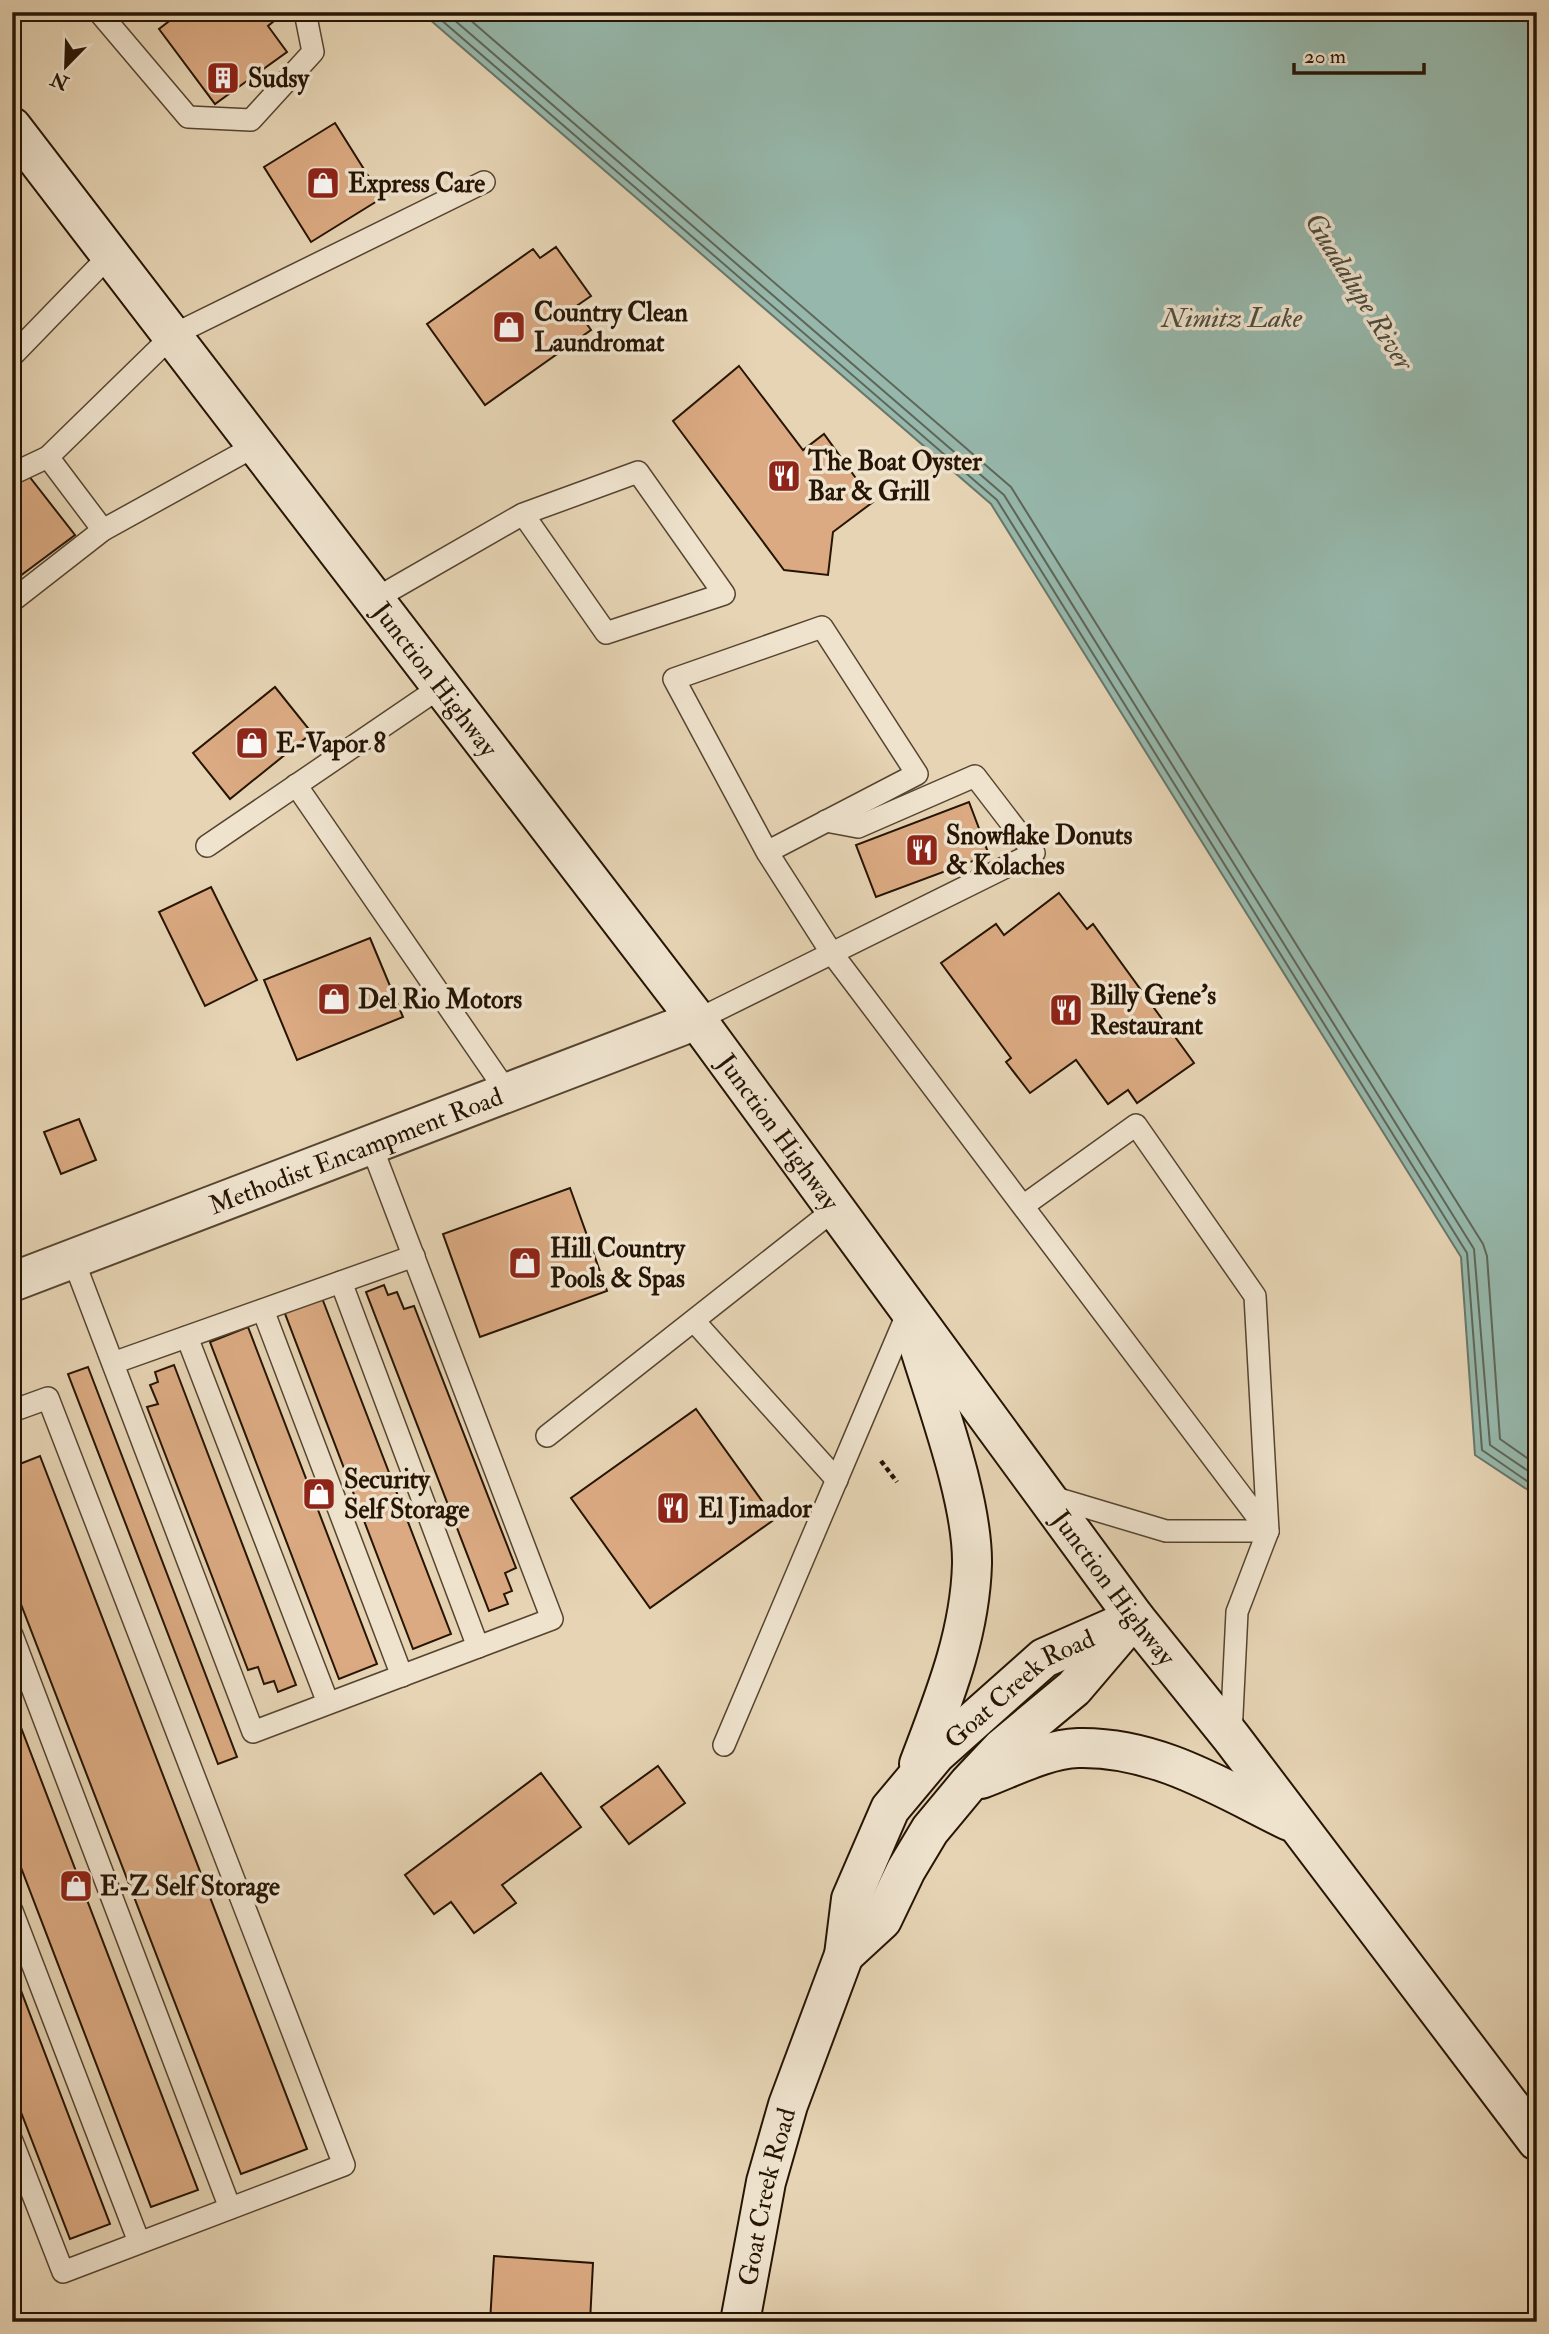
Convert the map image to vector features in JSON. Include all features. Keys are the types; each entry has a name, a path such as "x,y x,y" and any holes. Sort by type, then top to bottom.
{"main road":[{"name":"Junction Highway","path":"12,127 697,1020 1135,1618 1231,1737 1537,2141"},
{"name":"Methodist Encampment Road","path":"12,1282 697,1020"},
{"path":"909,1310 969,1524 972,1561 970,1596 956,1665 915,1776"},
{"name":"Goat Creek Road","path":"740,2322 766,2182 785,2118 844,1955 850,1899 890,1809 915,1776 982,1710 1044,1658 1135,1618"},
{"name":"Goat Creek Road","path":"844,1955 882,1920 906,1870 930,1830 969,1783 1002,1748 1074,1688 1135,1618"},
{"path":"969,1783 1042,1756 1077,1748 1127,1752 1156,1758 1194,1774 1297,1825"}],"lane":[{"path":"99,12 188,117 251,120 313,52 305,12"},
{"path":"12,474 48,457 173,335 484,182"},
{"path":"12,356 111,254"},
{"path":"12,601 103,530 257,445"},
{"path":"48,457 103,530"},
{"path":"375,599 523,514 638,471 724,594 606,633 523,514"},
{"path":"767,852 917,774 822,627 674,679 767,852 831,952 1268,1531"},
{"path":"207,846 442,686"},
{"path":"697,1020 1034,853 975,776 858,827 826,821"},
{"path":"296,785 507,1092"},
{"path":"1023,1206 1136,1125 1255,1296 1268,1531 1237,1612 1231,1737"},
{"path":"73,1259 253,1732 552,1619 372,1145"},
{"path":"547,1436 835,1209"},
{"path":"113,1363 414,1256"},
{"path":"341,1282 478,1647"},
{"path":"263,1310 402,1676"},
{"path":"723,1745 909,1310"},
{"path":"694,1321 837,1479"},
{"path":"187,1336 328,1703"},
{"path":"12,1411 48,1398 344,2165 63,2272 12,2141"},
{"path":"1047,1496 1166,1531 1268,1531"},
{"path":"12,1635 230,2208"},
{"path":"12,1911 139,2242"}],"water":[{"name":"Nimitz Lake","path":"421,12 1537,12 1537,1496 1475,1455 1461,1257 991,504"}],"building":[{"name":"Sudsy","path":"181,12 285,12 268,26 287,52 215,104 159,29"},
{"name":"Express Care","path":"335,123 382,198 311,242 264,167"},
{"name":"Country Clean Laundromat","path":"556,247 591,296 575,307 591,330 485,405 427,324 533,249 540,258"},
{"name":"The Boat Oyster Bar & Grill","path":"739,366 803,450 824,434 873,502 833,532 828,575 784,570 673,421"},
{"path":"25,471 75,535 12,582 12,481"},
{"name":"E-Vapor 8","path":"275,687 312,733 230,799 193,753"},
{"name":"Snowflake Donuts & Kolaches","path":"969,802 989,855 876,897 856,845"},
{"path":"211,887 257,980 205,1006 159,912"},
{"name":"Billy Gene's Restaurant","path":"1059,893 1087,929 1093,924 1194,1063 1137,1103 1128,1090 1108,1104 1076,1060 1030,1093 1006,1062 1011,1058 941,963 996,924 1004,935"},
{"name":"Del Rio Motors","path":"370,938 403,1017 297,1060 264,980"},
{"path":"79,1119 96,1160 61,1174 44,1132"},
{"name":"Hill Country Pools & Spas","path":"570,1188 607,1291 480,1337 443,1234"},
{"path":"384,1285 388,1295 397,1292 404,1309 414,1306 516,1568 505,1573 512,1591 504,1594 508,1604 489,1611 366,1292"},
{"path":"322,1298 451,1634 413,1649 284,1311"},
{"path":"248,1327 377,1664 339,1679 210,1342"},
{"path":"174,1365 296,1685 278,1692 274,1681 264,1684 258,1667 248,1670 147,1407 158,1404 150,1385 158,1382 155,1372"},
{"path":"88,1367 237,1757 218,1764 68,1374"},
{"name":"El Jimador","path":"696,1409 775,1519 650,1608 571,1498"},
{"path":"40,1456 307,2149 241,2174 12,1581 12,1467"},
{"path":"12,1704 198,2190 151,2207 12,1844"},
{"path":"658,1766 685,1803 629,1844 601,1807"},
{"path":"541,1773 581,1827 502,1885 516,1903 474,1933 451,1902 434,1914 405,1875"},
{"path":"12,1967 110,2224 70,2239 12,2089"},
{"path":"494,2256 593,2263 590,2322 490,2322"}],"place":[{"name":"Sudsy","path":"223,78"},
{"name":"Express Care","path":"323,183"},
{"name":"Country Clean Laundromat","path":"509,327"},
{"name":"The Boat Oyster Bar & Grill","path":"784,476"},
{"name":"E-Vapor 8","path":"252,743"},
{"name":"Snowflake Donuts & Kolaches","path":"922,850"},
{"name":"Del Rio Motors","path":"334,999"},
{"name":"Billy Gene's Restaurant","path":"1066,1010"},
{"name":"Hill Country Pools & Spas","path":"525,1263"},
{"name":"Security Self Storage","path":"319,1494"},
{"name":"El Jimador","path":"673,1508"},
{"name":"E-Z Self Storage","path":"76,1886"}],"water label":[{"name":"Guadalupe River","path":"1360,291"}]}
